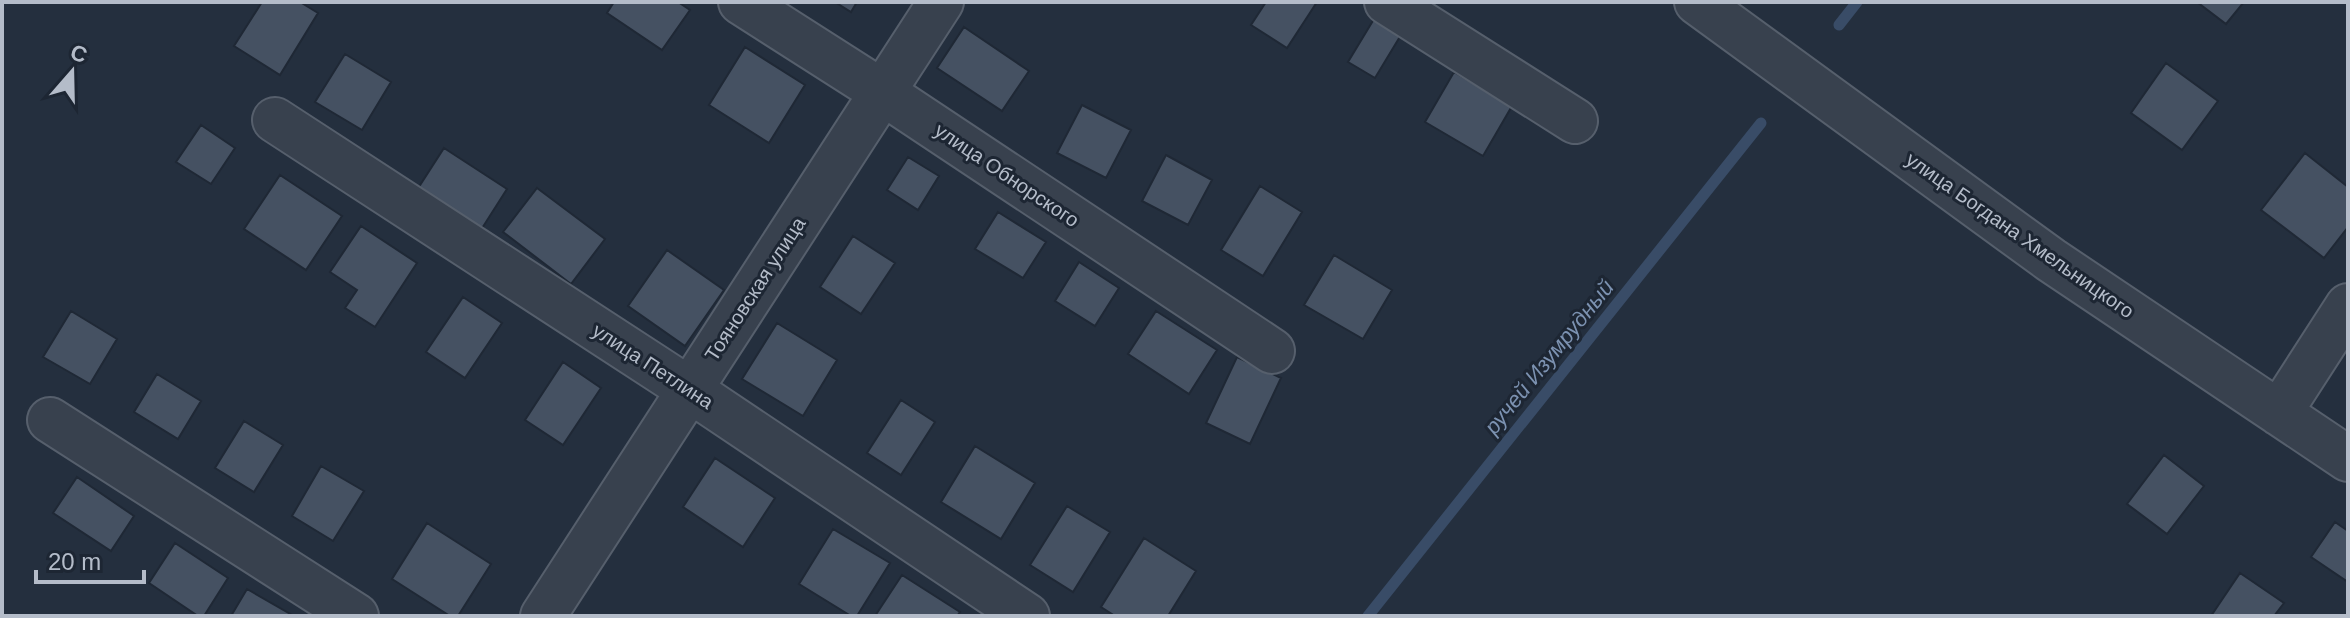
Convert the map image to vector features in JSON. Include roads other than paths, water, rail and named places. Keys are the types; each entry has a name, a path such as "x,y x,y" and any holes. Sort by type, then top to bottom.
{"street":[{"name":"улица Обнорского","path":"741,2 1272,351"},
{"name":"Тояновская улица","path":"543,616 941,2"},
{"path":"1387,2 1575,121"},
{"name":"улица Богдана Хмельницкого","path":"1697,2 2051,260 2348,459"},
{"name":"улица Петлина","path":"275,120 690,390 1027,616"},
{"path":"2279,413 2348,306"},
{"path":"50,420 356,616"}],"waterway":[{"name":"ручей Изумрудный","path":"1839,25 1857,2"},
{"name":"ручей Изумрудный","path":"1368,616 1761,123"}]}
